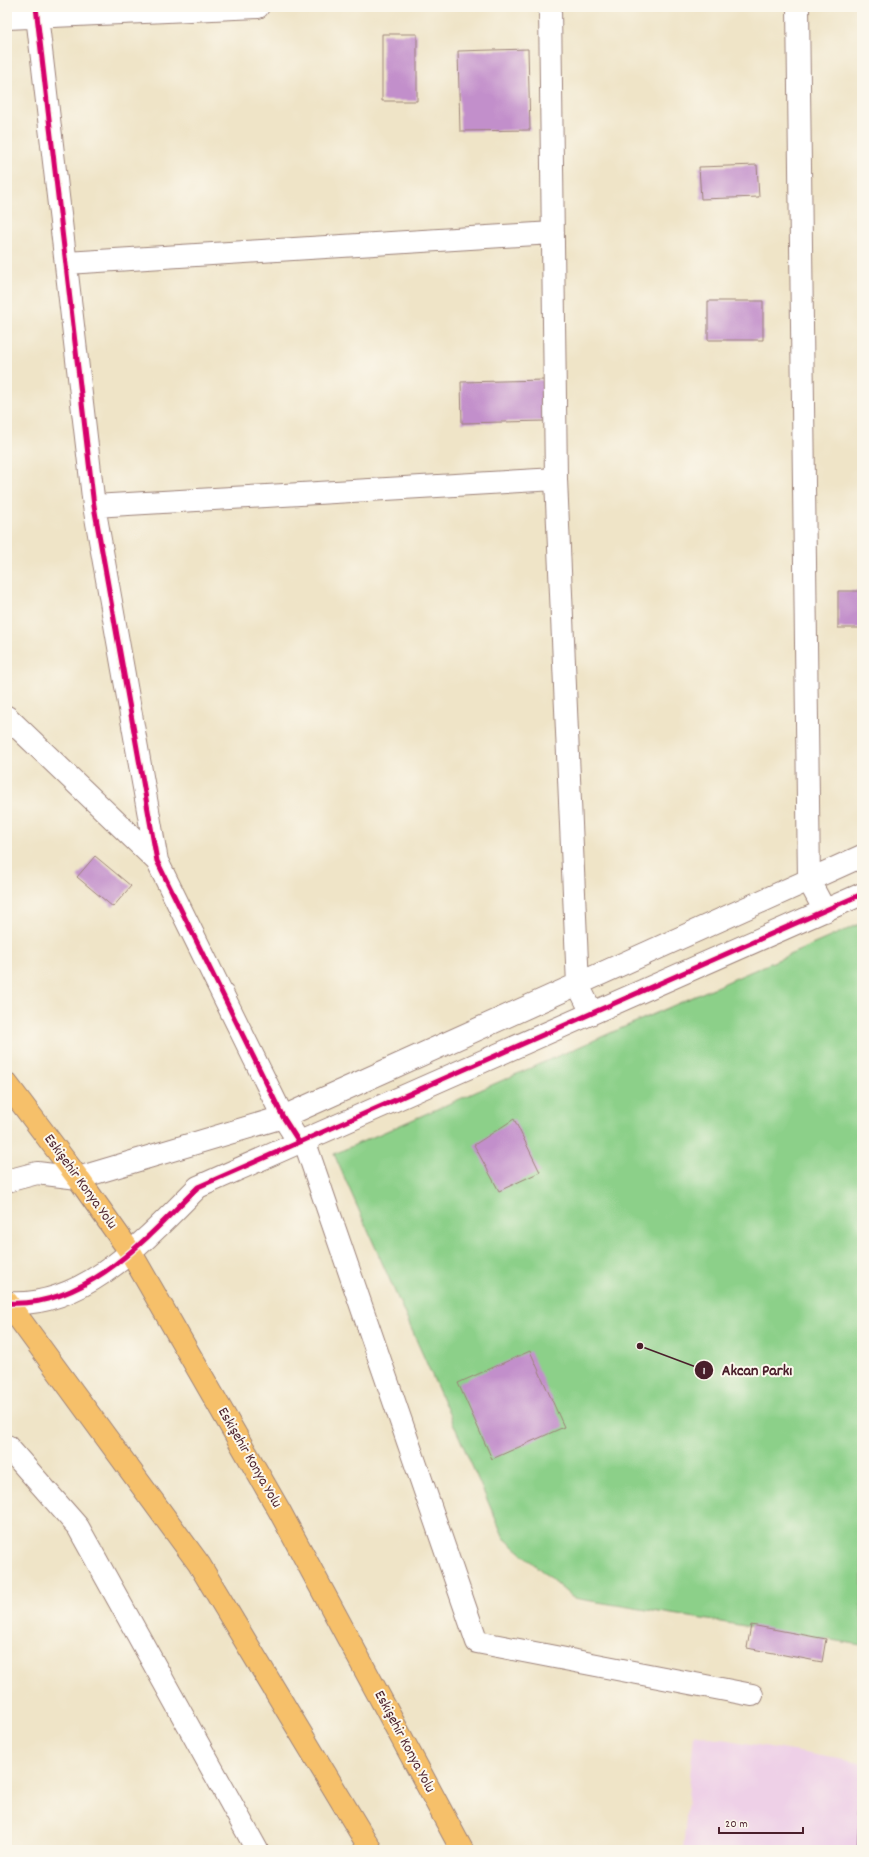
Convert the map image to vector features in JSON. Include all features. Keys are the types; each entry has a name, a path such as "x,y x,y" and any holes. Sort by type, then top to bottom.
{"highway":[{"name":"Eskişehir Konya Yolu","path":"7,1084 78,1178 131,1253 279,1510 462,1850"},
{"path":"7,1303 199,1564 371,1850"}],"street":[{"path":"7,18 36,12 258,7"},
{"path":"550,7 556,479 578,985 592,1013"},
{"path":"798,7 809,881 825,911"},
{"path":"36,12 94,506 157,861 283,1117 302,1141 477,1642 752,1695"},
{"path":"66,263 553,233"},
{"path":"94,506 556,479"},
{"path":"7,717 157,861"},
{"path":"7,1181 37,1173 78,1178 283,1117 862,856"},
{"path":"7,1303 50,1300 92,1280 131,1253 198,1187 862,894"},
{"path":"7,1446 78,1527 257,1850"}],"shaded area":[{"path":"694,1734 862,1763 862,1850 683,1850"}],"green space":[{"path":"862,923 862,1645 573,1598 504,1538 334,1154"}],"building":[{"path":"382,34 417,34 417,101 382,101"},
{"path":"528,49 530,130 460,131 458,51"},
{"path":"757,165 759,197 701,199 699,167"},
{"path":"708,301 763,301 763,340 708,340"},
{"path":"544,380 545,421 462,423 461,382"},
{"path":"838,591 862,591 862,628 838,628"},
{"path":"95,856 131,886 113,907 77,877"},
{"path":"514,1119 540,1172 499,1191 474,1145"},
{"path":"530,1351 564,1427 492,1459 458,1383"},
{"path":"751,1625 826,1639 822,1662 747,1648"},
{"path":"860,1802 862,1802 862,1850 857,1850"}],"cycle path":[{"path":"36,7 94,506 157,861 283,1117 299,1142"},
{"path":"7,1303 36,1302 63,1294 89,1282 113,1266 136,1247 198,1187 862,894"}],"place":[{"name":"Akcan Parkı","path":"640,1346"}]}
